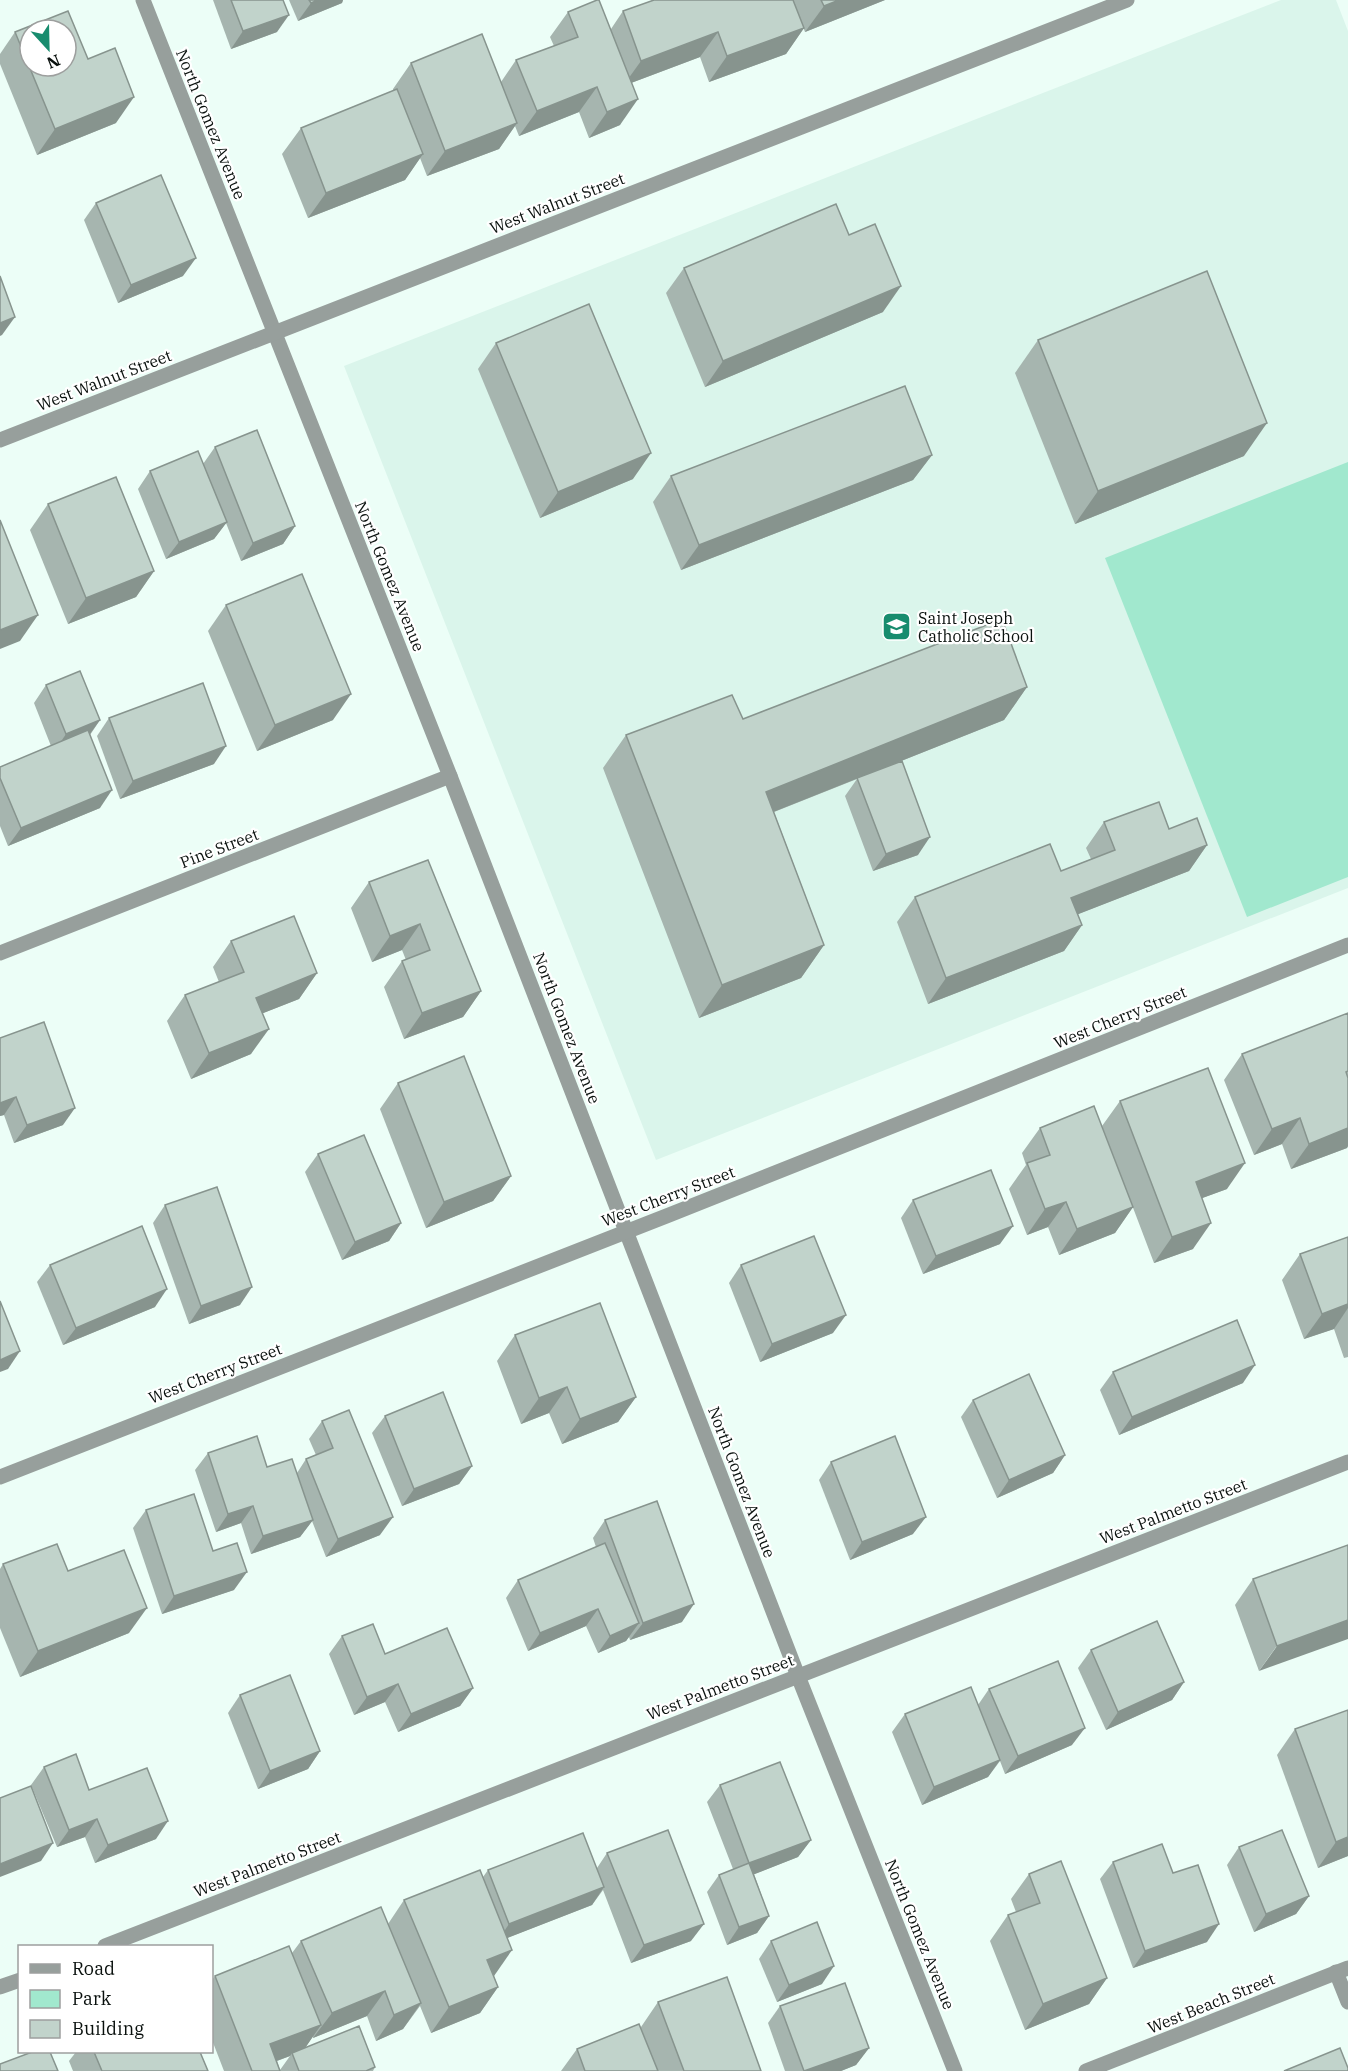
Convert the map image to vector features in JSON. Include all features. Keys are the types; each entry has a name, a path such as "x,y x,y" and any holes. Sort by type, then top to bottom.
{"street":[{"name":"North Gomez Avenue","path":"142,0 450,776 798,1676 955,2071"},
{"name":"West Walnut Street","path":"0,440 1127,0"},
{"name":"Pine Street","path":"0,953 450,776"},
{"name":"West Cherry Street","path":"0,1477 626,1232 1348,945"},
{"name":"West Palmetto Street","path":"110,1945 1348,1462"},
{"path":"1342,1970 1348,2002"},
{"name":"West Beach Street","path":"1086,2071 1342,1970"},
{"path":"0,1988 18,1981"}],"shaded area":[{"name":"Saint Joseph Catholic School","path":"1281,0 1336,0 1348,31 1348,888 656,1160 344,366"}],"green space":[{"path":"1348,462 1348,877 1247,917 1105,558"}],"building":[{"path":"231,0 283,0 289,15 243,31"},
{"path":"599,0 638,99 607,112 597,87 537,111 516,60 578,37 568,12"},
{"path":"654,0 793,0 804,28 727,56 718,32 641,61 623,11"},
{"path":"821,0 839,0 824,6"},
{"path":"68,11 71,18 50,18"},
{"path":"482,34 517,123 445,151 411,63"},
{"path":"78,35 88,59 115,48 134,97 55,129 34,78 78,78"},
{"path":"397,89 423,154 326,193 301,128"},
{"path":"161,175 196,258 131,285 96,203"},
{"path":"836,204 849,235 875,224 901,286 723,361 684,268"},
{"path":"1207,271 1267,423 1098,491 1038,340"},
{"path":"0,276 15,317 0,323"},
{"path":"589,304 651,453 558,492 496,343"},
{"path":"905,386 932,455 699,545 671,476"},
{"path":"257,430 295,526 253,543 215,447"},
{"path":"198,451 227,522 179,542 150,471"},
{"path":"116,477 154,571 86,598 48,504"},
{"path":"0,520 38,615 0,630"},
{"path":"302,574 351,694 275,725 226,605"},
{"path":"1002,619 1027,687 766,792 824,945 722,985 626,735 732,695 743,719"},
{"path":"80,671 100,720 66,734 46,685"},
{"path":"203,683 226,746 133,781 109,718"},
{"path":"88,730 112,790 21,828 0,778 0,767"},
{"path":"902,761 930,837 886,854 857,778"},
{"path":"1159,802 1169,829 1197,818 1207,845 1071,898 1082,925 946,978 915,897 1050,844 1061,871 1115,850 1104,822"},
{"path":"428,860 481,991 422,1013 402,961 430,950 420,924 390,936 369,882"},
{"path":"294,916 317,973 256,998 269,1029 209,1053 185,995 244,972 231,941"},
{"path":"1348,1013 1348,1071 1346,1072 1348,1128 1309,1144 1300,1118 1272,1129 1242,1054"},
{"path":"44,1022 75,1108 27,1125 16,1097 0,1103 0,1038"},
{"path":"464,1056 511,1176 444,1202 398,1083"},
{"path":"1208,1068 1245,1163 1196,1182 1211,1223 1172,1237 1120,1101"},
{"path":"1094,1106 1133,1207 1077,1229 1066,1202 1045,1209 1027,1163 1050,1155 1040,1128"},
{"path":"364,1135 401,1223 355,1242 318,1154"},
{"path":"991,1170 1013,1226 936,1256 913,1200"},
{"path":"217,1187 252,1287 201,1306 165,1205"},
{"path":"142,1226 167,1289 76,1328 50,1265"},
{"path":"814,1236 846,1315 772,1344 741,1265"},
{"path":"1348,1237 1348,1304 1322,1314 1300,1254"},
{"path":"0,1301 20,1351 0,1360"},
{"path":"600,1303 636,1397 580,1419 567,1387 539,1398 515,1335"},
{"path":"1237,1320 1255,1365 1132,1417 1113,1372"},
{"path":"1029,1374 1065,1455 1009,1480 973,1400"},
{"path":"443,1392 472,1466 414,1489 385,1416"},
{"path":"349,1410 393,1517 338,1539 306,1459 333,1448 322,1421"},
{"path":"257,1436 267,1467 292,1459 313,1520 263,1536 253,1506 228,1514 208,1453"},
{"path":"895,1436 926,1517 862,1542 831,1462"},
{"path":"194,1494 213,1551 237,1543 247,1572 174,1596 146,1510"},
{"path":"657,1501 694,1604 643,1623 605,1520"},
{"path":"605,1543 639,1623 610,1636 598,1609 540,1633 518,1580"},
{"path":"57,1544 68,1571 124,1550 147,1608 38,1651 3,1564"},
{"path":"1348,1545 1348,1620 1277,1646 1253,1579"},
{"path":"1157,1621 1184,1682 1118,1712 1091,1650"},
{"path":"373,1624 385,1654 447,1628 473,1688 411,1714 398,1684 367,1697 342,1636"},
{"path":"1058,1661 1085,1728 1018,1756 989,1689"},
{"path":"290,1675 320,1751 270,1771 240,1695"},
{"path":"971,1687 1000,1760 934,1787 905,1714"},
{"path":"1348,1710 1348,1837 1336,1842 1295,1729"},
{"path":"76,1754 89,1790 147,1768 168,1821 108,1845 97,1819 69,1830 44,1767"},
{"path":"780,1762 811,1840 749,1863 720,1785"},
{"path":"31,1786 53,1843 0,1864 0,1798"},
{"path":"668,1830 704,1924 644,1945 607,1853"},
{"path":"1282,1830 1309,1896 1266,1914 1239,1847"},
{"path":"583,1833 604,1887 509,1924 488,1870"},
{"path":"1162,1844 1173,1873 1198,1865 1219,1924 1145,1951 1113,1862"},
{"path":"1061,1861 1107,1978 1043,2004 1008,1915 1040,1903 1029,1874"},
{"path":"749,1863 769,1916 739,1927 719,1875"},
{"path":"480,1870 512,1950 487,1960 498,1987 449,2007 404,1900"},
{"path":"381,1907 421,2003 394,2015 385,1991 332,2013 301,1941"},
{"path":"817,1922 834,1966 789,1985 771,1941"},
{"path":"289,1946 321,2025 270,2044 280,2071 252,2071 215,1976"},
{"path":"727,1977 761,2071 684,2071 658,2002"},
{"path":"845,1983 869,2048 804,2071 780,2006"},
{"path":"639,2024 658,2071 585,2071 577,2049"},
{"path":"359,2026 375,2067 366,2071 299,2071 292,2053"},
{"path":"1340,2048 1348,2071 1284,2071"},
{"path":"29,2053 50,2053 58,2071 0,2071 0,2064"},
{"path":"94,2053 200,2053 208,2071 102,2071"}],"place":[{"name":"Saint Joseph Catholic School","path":"897,627"}]}
